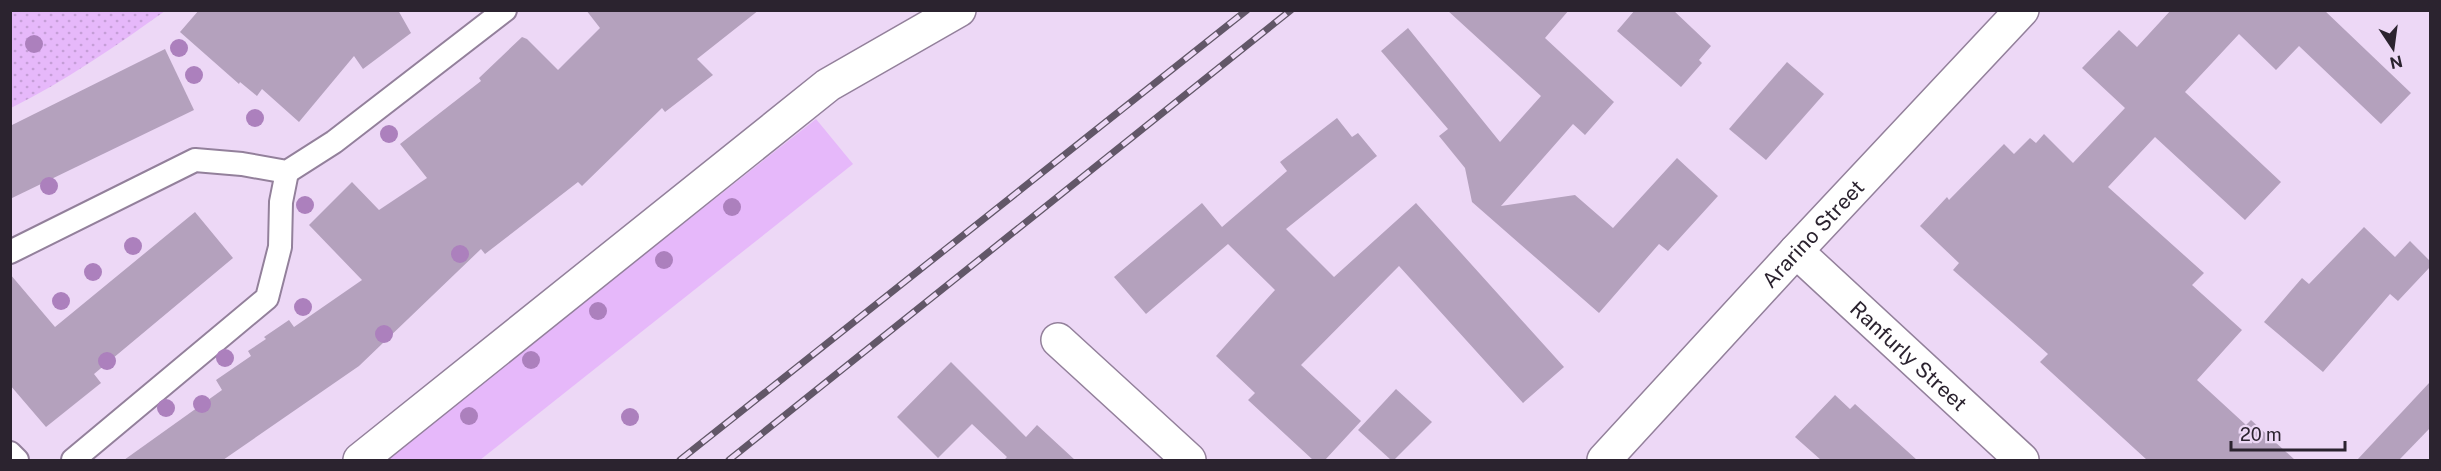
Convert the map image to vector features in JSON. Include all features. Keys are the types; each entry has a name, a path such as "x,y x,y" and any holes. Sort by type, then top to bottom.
{"street":[{"path":"360,460 784,118 828,85 959,10"},
{"name":"Ararino Street","path":"1604,460 2022,10"},
{"name":"Ranfurly Street","path":"1796,251 2022,460"},
{"path":"1058,340 1189,460"}],"lane":[{"path":"10,252 195,160 242,164 288,172 334,142 505,10"},
{"path":"73,460 267,298 280,247 281,202 288,172"},
{"path":"10,453 17,460"}],"shaded area":[{"path":"11,10 165,11 90,62 11,108"},
{"path":"816,119 853,164 480,460 383,460"}],"building":[{"path":"199,10 398,10 411,33 363,69 354,56 299,122 262,89 257,96 240,82 239,84 180,32"},
{"path":"586,10 759,10 697,59 713,75 665,112 662,108 582,186 578,182 485,254 481,249 359,366 223,460 124,460 222,390 216,380 251,356 248,351 266,339 264,337 289,320 294,327 362,280 309,225 352,182 379,210 427,178 400,144 481,81 479,78 522,37 527,39 558,70 600,28"},
{"path":"1447,10 1569,10 1545,38 1614,102 1585,135 1573,124 1501,206 1575,195 1613,228 1677,158 1718,196 1668,251 1659,244 1599,313 1472,202 1465,168 1439,136 1448,129 1381,51 1408,28 1500,142 1541,96"},
{"path":"1635,10 1673,10 1711,46 1699,60 1702,63 1681,87 1617,31"},
{"path":"2171,10 2324,10 2411,93 2381,124 2299,46 2276,70 2239,34 2185,92 2281,182 2245,220 2155,137 2108,187 2204,273 2192,285 2242,330 2197,380 2246,425 2251,420 2295,460 2147,460 2040,362 2048,354 1953,270 1959,263 1920,226 1947,197 1949,200 2004,144 2014,154 2030,138 2036,143 2044,134 2073,163 2125,108 2082,68 2119,30 2137,47"},
{"path":"165,49 194,110 10,199 10,126"},
{"path":"1787,62 1824,94 1766,160 1729,129"},
{"path":"1337,118 1352,137 1358,133 1377,156 1286,229 1334,277 1416,203 1564,367 1523,403 1399,266 1301,365 1361,421 1325,460 1313,460 1248,400 1255,393 1216,356 1275,290 1228,244 1146,314 1114,277 1202,203 1222,227 1287,171 1280,162"},
{"path":"195,212 233,258 94,374 101,383 46,427 10,385 10,274 55,327"},
{"path":"2364,227 2395,257 2410,241 2430,261 2430,267 2398,301 2390,294 2323,372 2264,322 2302,278 2309,284"},
{"path":"951,362 1026,437 1037,425 1075,460 1004,460 1007,457 972,424 938,458 897,417"},
{"path":"2430,382 2430,428 2399,460 2357,460"},
{"path":"1396,389 1432,422 1394,460 1391,460 1358,430"},
{"path":"1835,395 1850,409 1855,404 1917,460 1821,460 1795,437"}],"railway":[{"path":"680,460 1247,10"},
{"path":"729,460 1291,10"}]}
